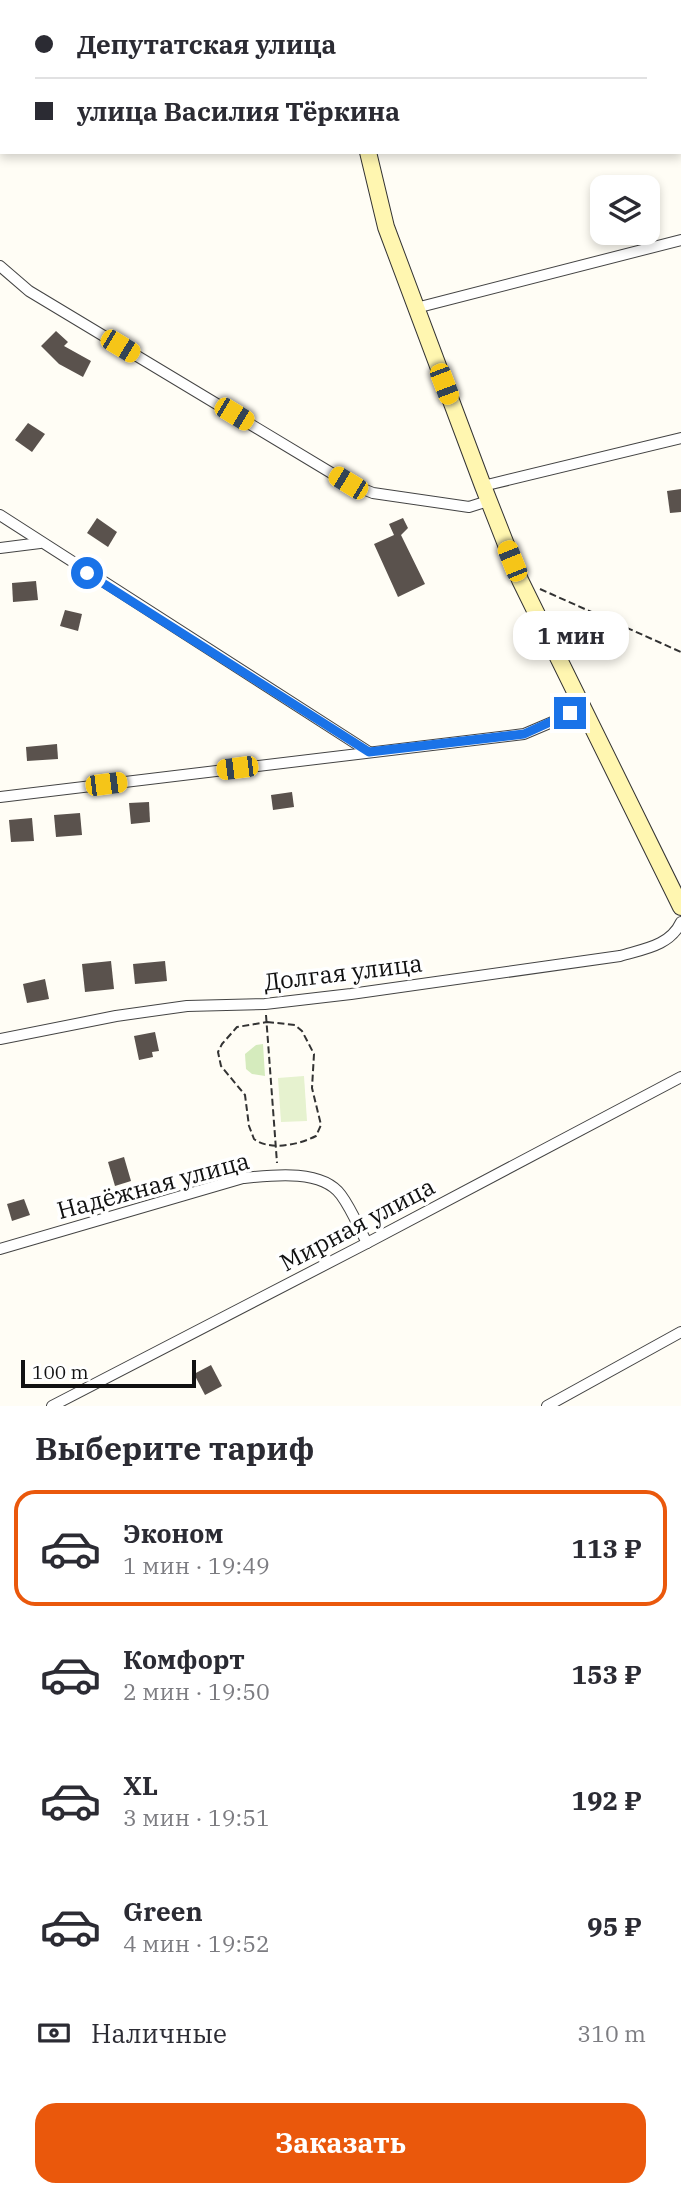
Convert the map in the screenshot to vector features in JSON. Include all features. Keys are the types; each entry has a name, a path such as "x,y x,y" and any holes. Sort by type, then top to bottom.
{"street":[{"path":"368,154 386,228 520,580 681,907"},
{"path":"416,307 681,240"},
{"path":"0,266 29,291 348,483 373,493 469,507 485,493 681,438"},
{"path":"0,515 369,752"},
{"path":"0,548 40,542"},
{"path":"0,797 524,734 582,706"},
{"name":"Долгая улица","path":"0,1039 116,1016 187,1006 265,1004 620,956 662,942 676,933 681,922"},
{"name":"Мирная улица","path":"52,1406 680,1082"},
{"name":"Надёжная улица","path":"0,1248 243,1178 278,1175 324,1180 341,1194 368,1244"},
{"path":"547,1406 681,1332"}],"path":[{"path":"520,580 681,652"},
{"path":"265,1004 278,1175"},
{"path":"267,1022 295,1025 309,1042 315,1063 312,1088 321,1125 316,1136 298,1143 266,1145 254,1139 250,1133 245,1095 218,1059 222,1044 237,1027 267,1022"}],"green space":[{"path":"263,1044 265,1076 252,1074 246,1069 245,1054 256,1045"},
{"path":"304,1076 307,1121 281,1122 278,1078"}],"building":[{"path":"56,331 68,342 64,346 91,361 83,377 59,364 41,346"},
{"path":"28,423 45,434 32,452 15,440"},
{"path":"681,489 681,512 670,513 667,491"},
{"path":"97,518 117,532 108,547 87,533"},
{"path":"403,518 408,528 401,535 425,584 398,597 374,544 394,535 389,524"},
{"path":"36,581 38,600 13,602 12,583"},
{"path":"65,610 82,614 78,631 60,626"},
{"path":"57,744 58,759 27,761 26,747"},
{"path":"292,792 294,807 273,810 271,795"},
{"path":"149,802 150,822 131,824 129,803"},
{"path":"80,813 82,835 56,837 54,815"},
{"path":"32,818 34,841 11,842 9,820"},
{"path":"111,961 114,989 85,992 82,964"},
{"path":"165,961 167,981 135,984 133,964"},
{"path":"45,979 49,999 27,1003 23,984"},
{"path":"155,1032 159,1051 152,1052 153,1057 139,1060 134,1036"},
{"path":"124,1157 131,1181 115,1186 108,1162"},
{"path":"24,1199 30,1215 12,1221 7,1204"},
{"path":"211,1365 222,1386 205,1395 194,1374"}],"route":[{"path":"87,573 369,752 524,734 570,713"}]}
